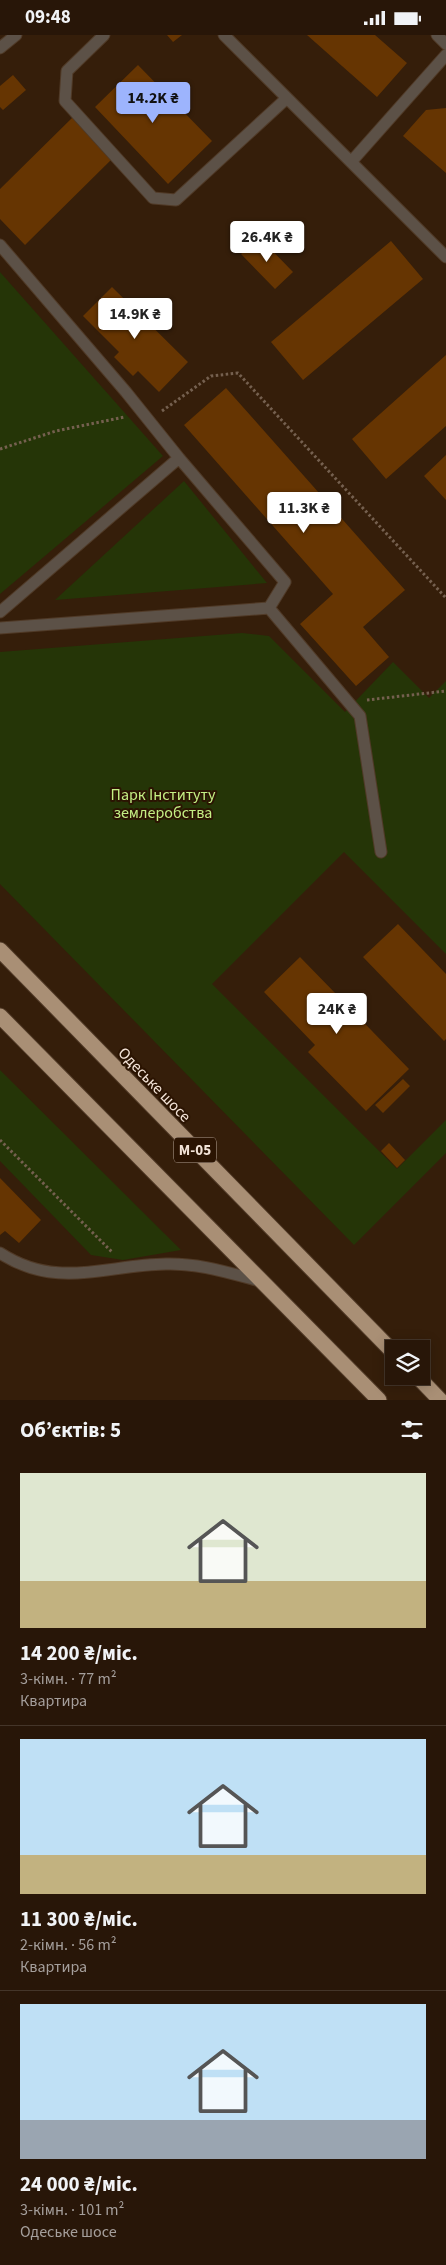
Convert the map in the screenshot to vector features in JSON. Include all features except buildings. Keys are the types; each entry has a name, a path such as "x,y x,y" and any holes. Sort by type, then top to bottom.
{"highway":[{"name":"Одеське шосе","path":"0,950 385,1344"},
{"name":"М-05","path":"0,1017 378,1400"},
{"path":"426,1385 440,1400"}],"lane":[{"path":"0,48 16,35"},
{"path":"104,35 67,71 65,101 153,198 176,200 287,98"},
{"path":"224,35 446,257"},
{"path":"438,35 446,44"},
{"path":"351,162 446,55"},
{"path":"0,245 285,582 269,608"},
{"path":"0,612 179,457"},
{"path":"0,628 269,608"},
{"path":"269,608 360,717 381,852"},
{"path":"0,1253 17,1264 42,1272 81,1274 165,1264 198,1265 260,1281"}],"path":[{"path":"0,449 56,431 146,417 211,376 238,373 446,598"},
{"path":"347,701 399,698 446,691"},
{"path":"0,1140 118,1259"}],"green space":[{"path":"0,272 163,456 0,594"},
{"path":"184,481 267,583 55,600"},
{"name":"Парк Інституту землеробства","path":"242,633 269,636 345,712 393,662 429,698 446,681 446,954 344,852 212,984 397,1169 446,1120 446,1153 354,1245 0,884 0,652"},
{"path":"0,1070 181,1250 123,1260 91,1255 0,1161"}]}
